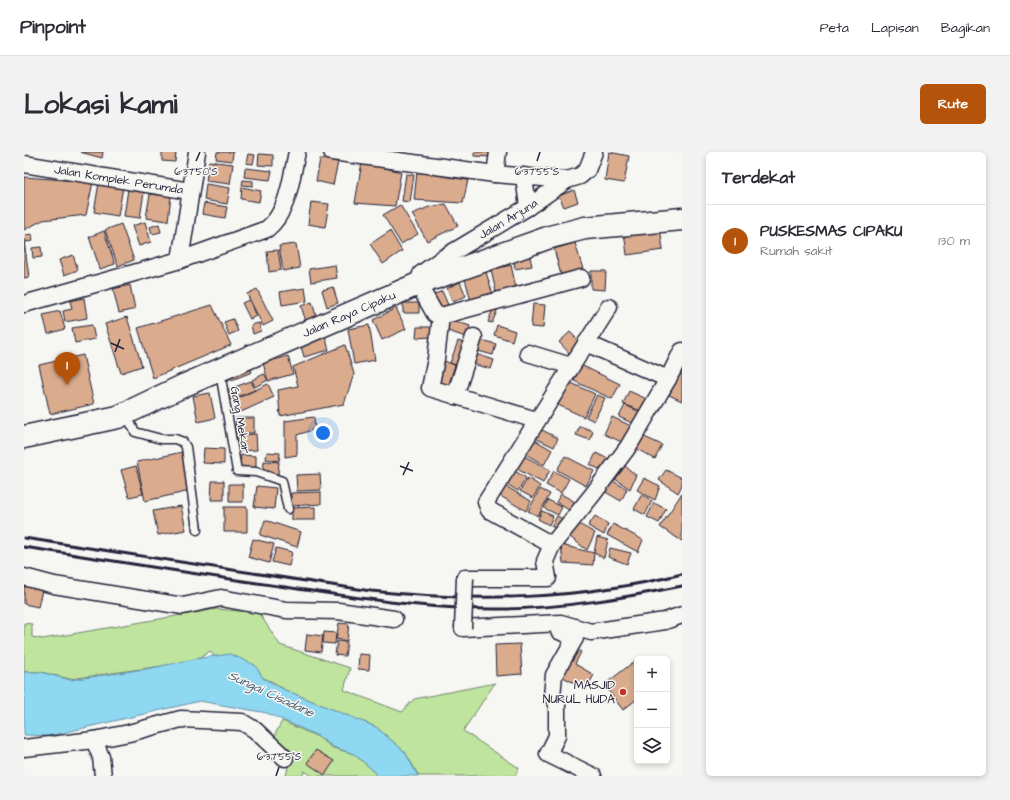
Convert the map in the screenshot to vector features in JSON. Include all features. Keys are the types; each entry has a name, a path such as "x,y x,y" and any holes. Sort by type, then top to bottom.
{"street":[{"path":"180,260 197,152"},
{"path":"24,304 180,260 267,229 275,223 283,209 297,152"},
{"path":"332,152 494,174 567,180"},
{"path":"494,174 498,152"},
{"name":"Jalan Arjuna","path":"418,284 421,274 443,258 528,207 567,180 580,176 587,170 594,152"},
{"name":"Jalan Komplek Perumda","path":"24,164 190,191"},
{"path":"524,176 528,207"},
{"name":"Jalan Raya Cipaku","path":"24,437 72,427 126,413 418,284 550,237 578,230 682,219"},
{"path":"418,284 435,314 441,316 506,297 582,278"},
{"path":"552,545 489,510 487,507 488,497 608,307"},
{"path":"441,316 436,359 429,386 434,390 536,420"},
{"path":"455,396 474,337"},
{"path":"586,343 668,379"},
{"path":"682,351 668,379 621,456 552,545 545,562 548,578 465,578 463,628 560,623 591,632 665,621 682,615"},
{"path":"528,353 571,366"},
{"path":"24,577 54,585 183,606 221,598 286,610 338,611 394,619"},
{"path":"560,623 559,631 574,638 554,675 552,696 557,703 556,736 548,754 594,776"},
{"path":"24,748 94,740 129,733 181,718 242,722 255,730 285,758"},
{"path":"94,740 101,757 103,776"}],"lane":[{"name":"Gang Mekar","path":"220,371 238,471 256,472 282,480 288,509"},
{"path":"126,413 135,432 156,438 183,442 186,447 197,530"}],"green space":[{"path":"217,609 259,613 280,645 350,668 344,690 402,712 414,699 495,683 463,731 519,768 515,776 419,776 405,752 376,727 285,690 275,683 214,656 210,651 200,658 169,665 70,679 41,672 24,672 24,623 32,624 32,637 43,639"},
{"path":"282,721 318,737 333,748 354,754 375,772 377,776 312,776 305,771 302,776 286,776 288,767 272,740"}],"water":[{"name":"Sungai Cisadane","path":"230,654 255,665 263,678 285,690 376,727 405,752 418,776 377,776 375,772 354,754 333,747 318,736 267,713 200,701 49,736 24,735 24,672 41,672 70,680 152,668 194,659"}],"building":[{"path":"80,152 103,152 102,158"},
{"path":"162,152 176,152 175,162 162,161"},
{"path":"217,152 233,152 232,161 216,159"},
{"path":"474,152 492,152 491,157 474,156"},
{"path":"609,152 629,156 624,183 605,180"},
{"path":"248,154 255,155 253,164 246,163"},
{"path":"259,154 273,155 273,166 258,165"},
{"path":"320,159 338,162 333,185 316,181"},
{"path":"209,161 233,164 230,184 206,181"},
{"path":"362,162 401,172 395,206 355,203"},
{"path":"245,168 272,171 270,180 244,177"},
{"path":"417,172 468,180 463,203 414,200"},
{"path":"406,174 414,175 410,202 402,201"},
{"path":"24,177 93,182 86,215 43,220 24,230"},
{"path":"243,180 253,181 253,186 242,185"},
{"path":"99,183 123,187 118,216 94,212"},
{"path":"206,184 230,188 227,204 204,200"},
{"path":"242,187 261,191 259,202 241,199"},
{"path":"128,189 144,192 140,218 124,216"},
{"path":"574,190 578,202 564,207 559,196"},
{"path":"150,194 171,196 168,221 146,218"},
{"path":"311,202 329,204 325,227 308,224"},
{"path":"204,203 227,207 225,218 202,214"},
{"path":"446,204 458,226 427,241 412,214 429,207"},
{"path":"400,205 418,234 401,244 383,215"},
{"path":"145,222 151,242 139,246 132,226"},
{"path":"121,224 134,260 118,266 105,230"},
{"path":"159,224 161,232 152,234 150,227"},
{"path":"660,227 663,250 627,255 624,232"},
{"path":"104,231 115,264 100,269 89,237"},
{"path":"390,231 402,251 383,264 370,244"},
{"path":"32,234 33,241 26,242 25,235"},
{"path":"24,241 29,277 24,278"},
{"path":"575,243 583,269 561,275 554,249"},
{"path":"296,244 300,268 283,271 279,246"},
{"path":"41,247 42,257 33,258 32,248"},
{"path":"278,250 281,270 269,272 267,251"},
{"path":"73,255 78,270 64,275 59,260"},
{"path":"530,257 532,266 515,269 514,260"},
{"path":"335,265 337,278 311,282 309,269"},
{"path":"511,265 516,288 496,292 491,270"},
{"path":"485,269 493,295 471,301 464,275"},
{"path":"591,271 606,271 605,290 591,289"},
{"path":"460,282 466,296 453,302 447,288"},
{"path":"130,285 135,309 119,313 113,289"},
{"path":"333,287 338,303 327,307 322,290"},
{"path":"305,288 307,301 282,305 280,292"},
{"path":"257,289 273,321 263,326 247,294"},
{"path":"442,291 448,305 435,310 429,297"},
{"path":"84,298 87,318 65,322 63,311 72,309 70,301"},
{"path":"249,300 257,316 250,319 242,303"},
{"path":"312,302 317,319 306,322 301,306"},
{"path":"403,303 419,303 419,313 403,313"},
{"path":"495,304 499,306 492,323 488,322"},
{"path":"533,304 545,305 543,328 531,327"},
{"path":"212,305 231,345 153,378 138,328"},
{"path":"396,308 406,329 382,340 373,320"},
{"path":"60,311 65,329 48,334 43,315"},
{"path":"127,317 142,366 121,373 105,324"},
{"path":"233,319 238,331 229,335 224,322"},
{"path":"449,319 470,326 466,337 445,330"},
{"path":"259,323 261,331 253,334 251,325"},
{"path":"92,325 95,339 75,343 72,328"},
{"path":"369,325 375,360 354,364 348,329"},
{"path":"497,325 515,331 512,341 494,335"},
{"path":"417,327 432,327 432,337 416,338"},
{"path":"324,332 329,350 304,357 299,339"},
{"path":"570,332 581,343 570,354 559,342"},
{"path":"481,340 496,344 493,355 478,351"},
{"path":"458,341 469,345 461,367 450,363"},
{"path":"345,345 354,374 344,404 280,416 278,390 298,386 293,367"},
{"path":"476,354 494,360 491,369 473,364"},
{"path":"83,355 94,404 50,414 39,365"},
{"path":"288,356 293,374 268,381 263,363"},
{"path":"444,361 455,365 448,387 436,383"},
{"path":"248,363 252,372 224,383 221,374"},
{"path":"581,365 620,384 612,399 574,381"},
{"path":"681,367 682,368 682,401 669,395"},
{"path":"264,374 268,380 255,387 252,380"},
{"path":"251,381 255,390 227,401 224,391"},
{"path":"569,382 595,394 584,417 558,405"},
{"path":"268,384 274,397 241,412 236,399"},
{"path":"629,391 649,400 644,412 623,404"},
{"path":"210,393 215,418 198,422 193,396"},
{"path":"597,395 605,398 594,421 586,417"},
{"path":"625,405 640,412 634,424 619,417"},
{"path":"314,417 315,429 297,435 297,455 285,457 285,421"},
{"path":"612,417 631,426 624,443 604,434"},
{"path":"236,418 254,418 254,433 235,433"},
{"path":"580,426 593,431 590,440 576,435"},
{"path":"536,427 558,438 554,447 531,436"},
{"path":"256,434 257,450 237,451 237,435"},
{"path":"640,435 662,445 655,459 633,447"},
{"path":"528,436 552,450 544,465 519,450"},
{"path":"204,448 224,449 224,464 203,463"},
{"path":"182,452 190,491 145,501 137,462"},
{"path":"267,452 280,453 279,461 266,459"},
{"path":"596,453 612,461 606,472 590,465"},
{"path":"241,455 256,456 256,468 240,468"},
{"path":"524,456 550,470 543,483 517,469"},
{"path":"565,456 594,471 586,486 557,470"},
{"path":"264,461 279,462 278,474 263,474"},
{"path":"620,462 636,475 630,489 612,477"},
{"path":"136,466 143,494 129,497 121,470"},
{"path":"510,468 526,478 518,491 502,481"},
{"path":"666,470 682,478 682,485 678,493 659,480"},
{"path":"554,471 569,479 561,493 546,485"},
{"path":"320,474 321,490 297,491 296,475"},
{"path":"528,478 540,486 533,498 520,491"},
{"path":"644,478 660,486 655,500 637,490"},
{"path":"609,479 627,489 621,501 602,490"},
{"path":"212,481 224,481 224,500 211,500"},
{"path":"500,483 531,501 526,511 495,493"},
{"path":"229,484 243,484 243,502 229,502"},
{"path":"257,486 276,488 274,509 254,507"},
{"path":"540,489 550,494 538,516 528,511"},
{"path":"321,492 321,504 291,506 291,493"},
{"path":"682,493 682,541 660,527"},
{"path":"561,494 577,503 572,512 556,502"},
{"path":"642,494 652,501 645,515 634,509"},
{"path":"548,500 562,507 558,515 544,508"},
{"path":"654,503 666,509 659,523 647,517"},
{"path":"181,506 186,530 158,535 153,511"},
{"path":"224,507 247,507 247,532 224,532"},
{"path":"315,507 315,520 292,520 292,508"},
{"path":"542,511 553,516 549,525 538,519"},
{"path":"557,516 567,521 561,531 551,526"},
{"path":"595,516 608,524 604,535 588,526"},
{"path":"265,520 301,532 297,547 260,535"},
{"path":"575,522 595,533 587,550 566,534"},
{"path":"613,524 643,540 638,552 607,535"},
{"path":"597,537 608,540 604,558 594,553"},
{"path":"253,539 274,544 269,563 248,557"},
{"path":"561,545 594,553 593,565 563,563"},
{"path":"276,548 292,552 289,566 272,562"},
{"path":"610,548 631,553 627,564 608,557"},
{"path":"24,586 42,590 38,607 24,604"},
{"path":"339,623 349,624 347,641 336,639"},
{"path":"324,632 336,633 335,644 323,643"},
{"path":"307,634 323,636 321,652 305,650"},
{"path":"337,641 347,642 345,656 335,655"},
{"path":"520,644 522,674 496,676 495,645"},
{"path":"572,647 581,652 575,664 594,675 586,689 557,674"},
{"path":"359,654 370,655 369,670 358,669"},
{"name":"MASJID NURUL HUDA","path":"634,662 634,701 623,710 604,685"},
{"path":"316,750 334,761 325,775 307,763"}],"railway":[{"path":"24,538 371,591 450,597 566,594 643,583 682,574"},
{"path":"24,547 229,579 400,603 451,608 503,609 548,607 638,595 682,586"}],"place":[{"name":"PUSKESMAS CIPAKU","path":"67,385"},
{"name":"MASJID NURUL HUDA","path":"623,692"}]}
